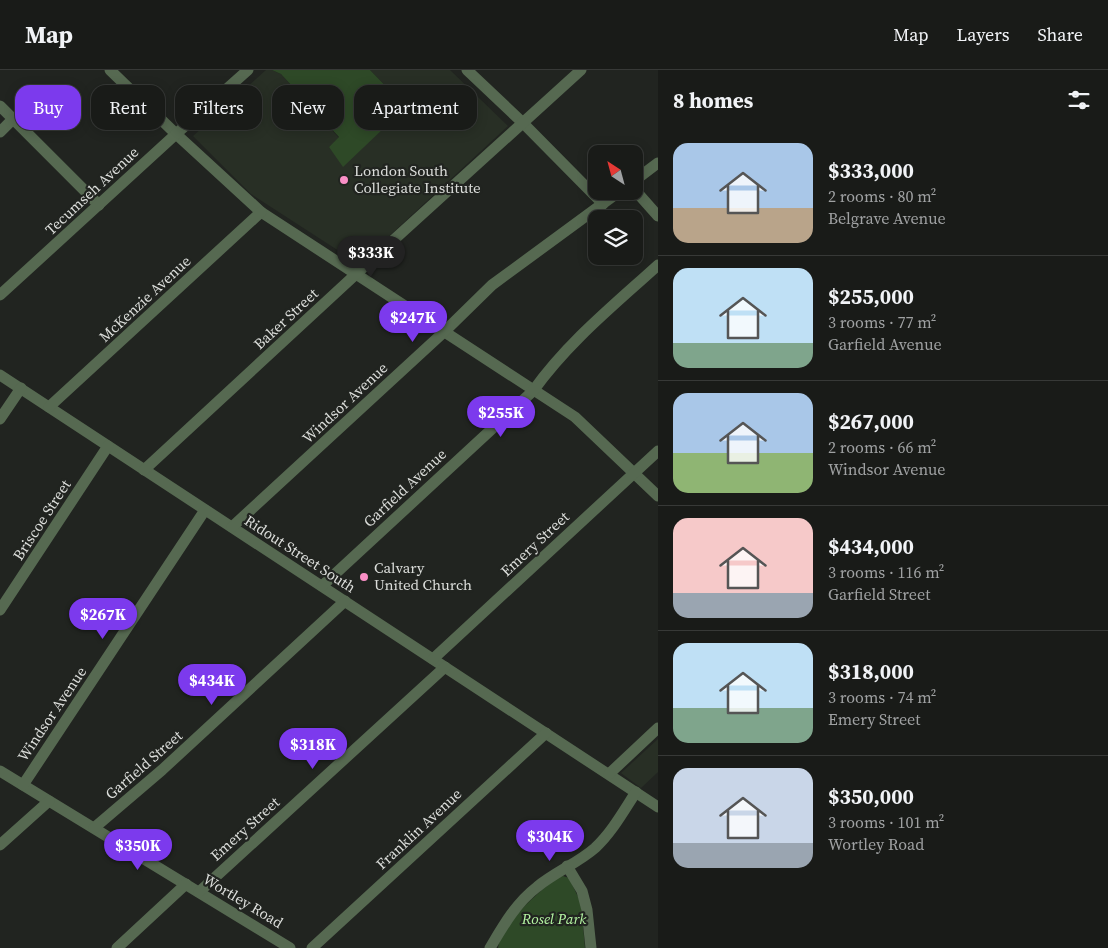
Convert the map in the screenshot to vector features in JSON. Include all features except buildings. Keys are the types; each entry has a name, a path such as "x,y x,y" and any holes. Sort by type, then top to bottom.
{"street":[{"path":"110,70 261,212 575,417 658,496"},
{"name":"Tecumseh Avenue","path":"0,295 247,70"},
{"path":"467,70 603,204"},
{"name":"Baker Street","path":"144,470 355,275 582,70"},
{"path":"0,106 99,206"},
{"path":"0,132 13,119"},
{"path":"643,174 658,163"},
{"path":"643,199 658,216"},
{"name":"Windsor Avenue","path":"232,527 445,331 492,285 608,200"},
{"name":"McKenzie Avenue","path":"49,407 261,212"},
{"name":"Garfield Avenue","path":"322,586 533,391 575,339 658,265"},
{"name":"Ridout Street South","path":"0,375 658,807"},
{"path":"0,419 20,388"},
{"name":"Briscoe Street","path":"0,610 108,446"},
{"name":"Emery Street","path":"433,659 658,451"},
{"name":"Windsor Avenue","path":"23,785 206,510"},
{"name":"Garfield Street","path":"94,828 162,770 345,601"},
{"name":"Emery Street","path":"199,892 445,667"},
{"path":"609,774 658,728"},
{"name":"Franklin Avenue","path":"312,948 546,733"},
{"name":"Wortley Road","path":"0,771 290,948"},
{"path":"490,948 503,924 536,887 593,850 611,832 636,792"},
{"path":"0,845 49,801"},
{"path":"568,866 582,891 587,910 591,948"},
{"path":"116,948 186,884"}],"shaded area":[{"name":"London South Collegiate Institute","path":"266,70 272,70 281,74 291,85 272,85 272,130 332,130 339,138 329,147 338,157 375,130 477,130 477,96 508,126 359,264 251,194 193,136 200,130 262,130 262,85 249,85"},
{"name":"London South Collegiate Institute","path":"370,70 450,70 466,85 385,85"},
{"path":"658,739 658,772 641,788 621,773"}],"green space":[{"path":"272,70 370,70 385,85 354,85 354,130 382,130 343,167 329,147 339,137 333,130 344,130 344,85 291,85 281,74"},
{"name":"Rosel Park","path":"563,876 569,878 581,903 585,948 498,948 506,929 521,910 556,878"}],"place":[{"name":"London South Collegiate Institute","path":"344,180"},
{"name":"Calvary United Church","path":"364,577"}]}
